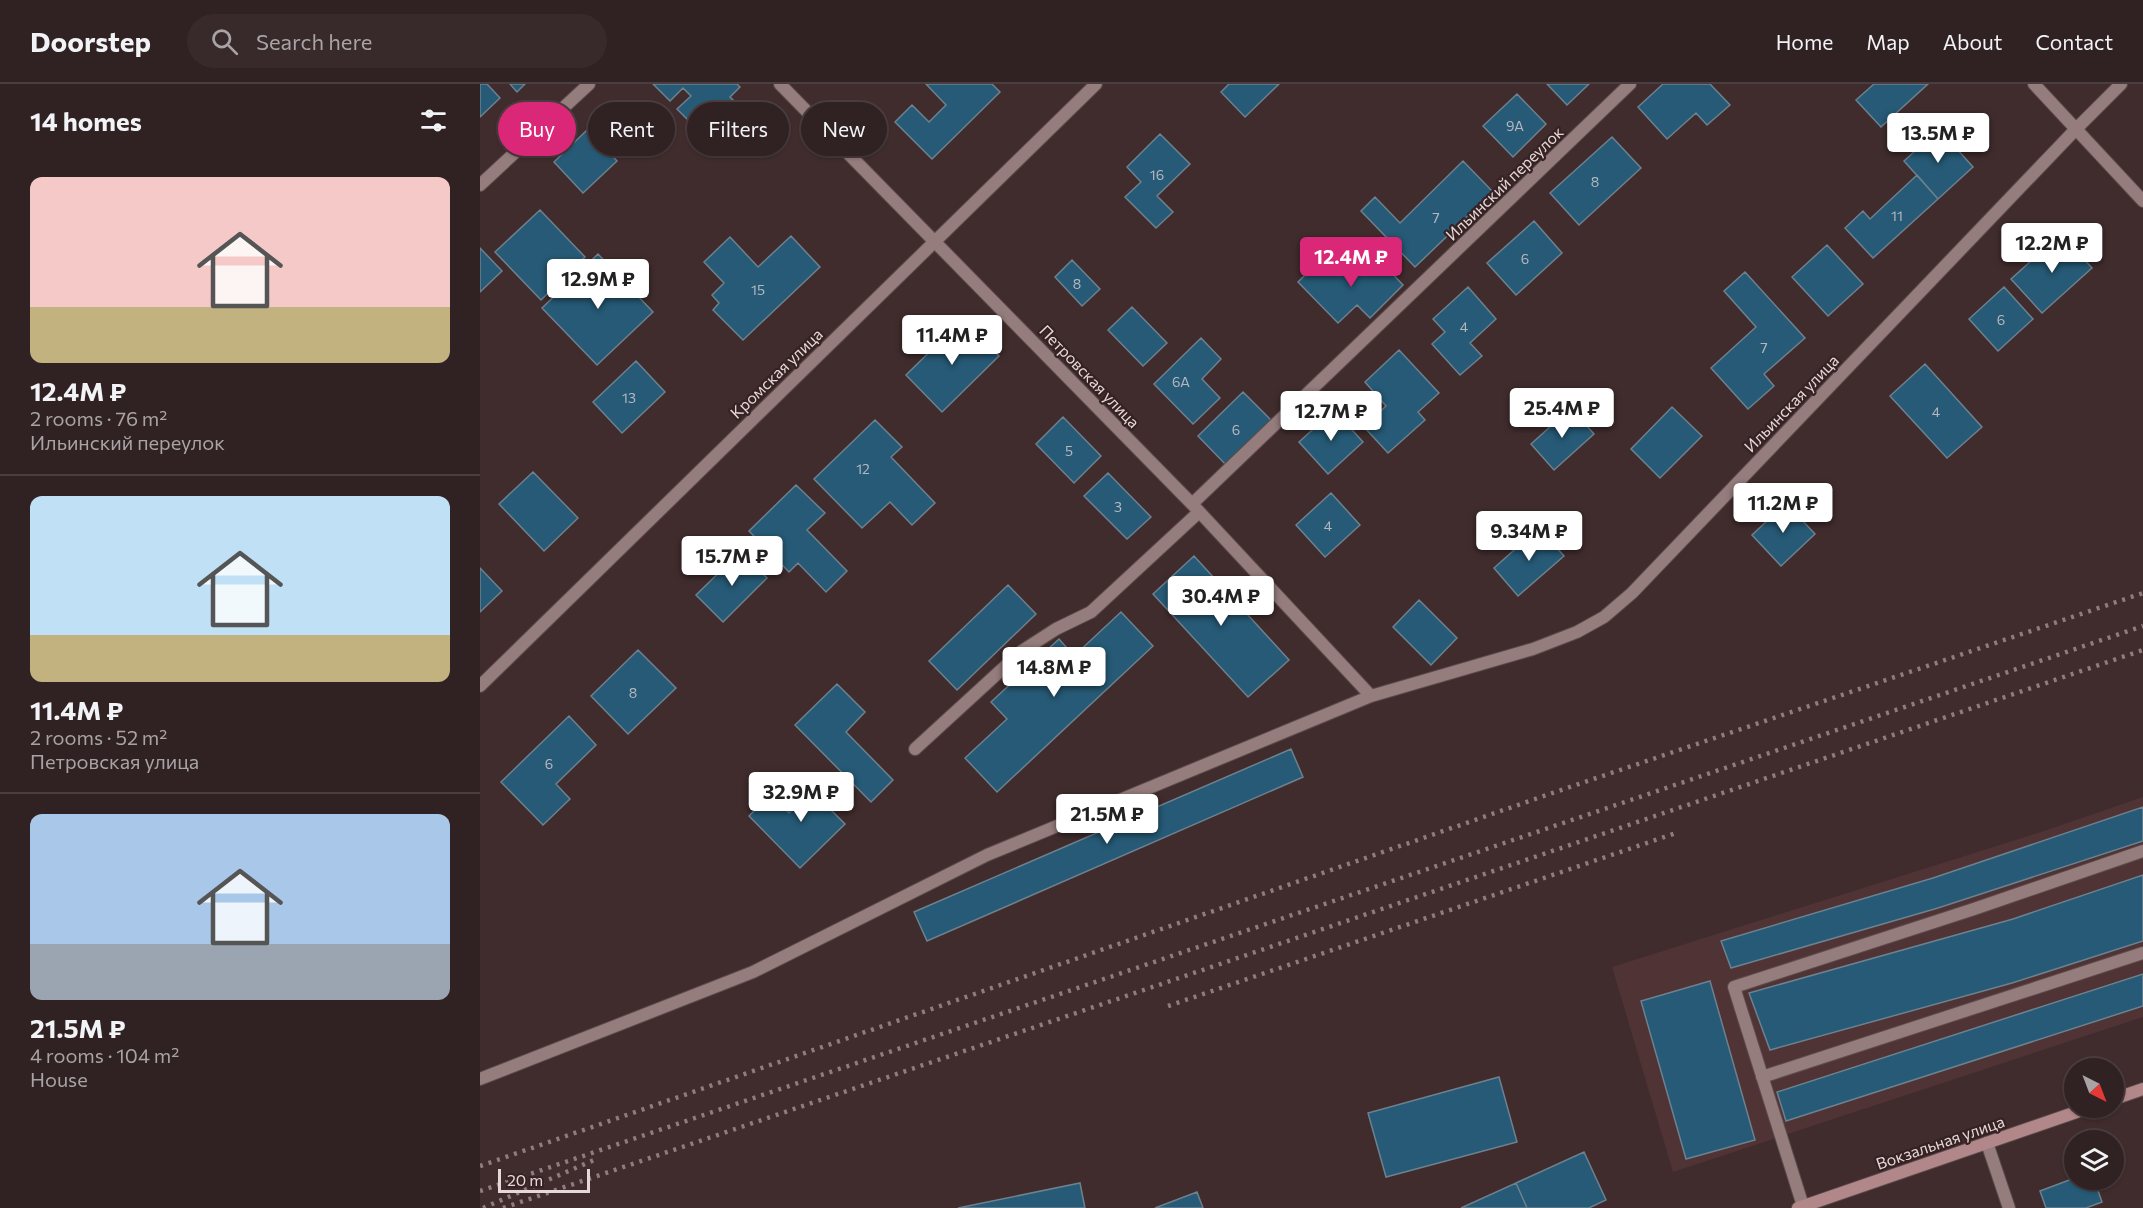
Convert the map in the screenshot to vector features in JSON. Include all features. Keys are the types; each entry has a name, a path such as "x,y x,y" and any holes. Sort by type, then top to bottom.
{"main road":[{"path":"2124,1096 2143,1089"},
{"name":"Вокзальная улица","path":"1801,1207 2064,1116"}],"street":[{"path":"480,185 589,84"},
{"name":"Петровская улица","path":"780,84 1195,508 1371,696"},
{"name":"Кромская улица","path":"480,686 1096,84"},
{"name":"Ильинский переулок","path":"915,749 1022,651 1056,628 1091,612 1630,84"},
{"path":"2034,84 2143,201"},
{"name":"Ильинская улица","path":"480,1079 753,972 987,855 1371,696 1533,649 1577,632 1604,617 1632,593 2121,84"},
{"path":"1801,1207 1734,987 2143,851"},
{"path":"1762,1077 2143,953"},
{"path":"1987,1143 2009,1208"}],"shaded area":[{"path":"2143,797 2143,1017 1673,1172 1612,967 2044,831"}],"building":[{"path":"480,84 487,84 500,98 480,117"},
{"path":"510,84 525,84 517,92"},
{"path":"653,84 737,84 740,87 730,97 735,102 687,102 687,119 677,109 691,96 683,88 670,101"},
{"path":"926,84 992,84 1000,92 932,159 895,122 912,105 929,122 946,105"},
{"path":"1229,84 1279,84 1245,117 1221,92"},
{"path":"1547,84 1589,84 1567,105"},
{"path":"1663,84 1710,84 1730,105 1707,125 1696,113 1667,139 1638,107"},
{"path":"1874,84 1928,84 1881,127 1856,100"},
{"path":"1517,94 1546,124 1513,157 1483,126"},
{"path":"1939,129 1973,167 1938,199 1904,161"},
{"path":"587,130 588,156 612,156 617,161 583,193 554,162 560,156 576,156 576,141"},
{"path":"1160,134 1190,164 1157,196 1173,212 1156,228 1125,197 1141,182 1127,167"},
{"path":"1612,137 1641,168 1579,225 1550,193"},
{"path":"1463,161 1493,192 1415,267 1361,211 1375,197 1400,223"},
{"path":"1917,175 1938,199 1873,258 1845,228 1863,211 1870,219"},
{"path":"540,210 585,257 541,300 495,252"},
{"path":"1534,221 1562,253 1516,295 1487,263"},
{"path":"2061,234 2092,268 2042,313 2011,279"},
{"path":"791,236 820,267 743,340 713,310 719,303 712,295 724,283 704,262 730,237 758,267"},
{"path":"1827,245 1863,284 1828,316 1792,277"},
{"path":"480,248 502,271 480,292"},
{"path":"598,254 653,312 597,365 542,308"},
{"path":"1374,254 1403,285 1370,318 1357,305 1338,323 1298,282 1322,258 1337,274 1344,267 1352,275"},
{"path":"1072,260 1100,289 1082,306 1055,277"},
{"path":"1745,272 1805,338 1764,374 1774,386 1748,409 1711,368 1756,327 1724,291"},
{"path":"1468,287 1496,319 1470,343 1482,356 1460,375 1432,344 1445,332 1433,319"},
{"path":"2004,287 2033,319 1998,351 1969,319"},
{"path":"1132,307 1167,343 1143,366 1108,330"},
{"path":"963,319 999,356 942,412 906,375"},
{"path":"1201,338 1221,359 1202,379 1220,398 1193,424 1154,384"},
{"path":"1399,350 1439,393 1418,412 1425,420 1388,453 1364,427 1386,406 1365,382"},
{"path":"636,361 665,392 622,433 593,402"},
{"path":"1925,364 1982,427 1947,458 1890,396"},
{"path":"1243,392 1273,422 1228,467 1198,436"},
{"path":"1672,407 1702,436 1660,478 1631,449"},
{"path":"1571,408 1594,434 1554,470 1531,444"},
{"path":"1334,410 1363,442 1328,474 1299,442"},
{"path":"1063,417 1101,456 1074,483 1036,444"},
{"path":"875,420 902,447 891,457 935,503 912,525 890,502 862,528 814,479"},
{"path":"533,472 578,518 544,551 499,504"},
{"path":"1108,473 1151,517 1127,539 1084,496"},
{"path":"796,485 825,513 807,530 847,571 826,592 798,563 789,572 749,531"},
{"path":"1331,493 1360,525 1325,557 1296,525"},
{"path":"1786,503 1815,534 1781,566 1752,535"},
{"path":"1539,528 1564,556 1518,596 1494,568"},
{"path":"741,551 767,578 723,622 696,595"},
{"path":"1194,556 1289,660 1248,697 1153,594"},
{"path":"480,568 502,591 480,612"},
{"path":"1008,585 1036,614 957,690 929,661"},
{"path":"1419,600 1457,638 1431,665 1393,627"},
{"path":"1121,612 1153,646 997,792 965,758 1007,719 991,702 1059,639 1074,656"},
{"path":"638,650 676,688 628,734 591,696"},
{"path":"837,684 865,712 846,732 893,780 871,802 795,725"},
{"path":"569,716 596,745 556,784 570,799 543,825 501,782"},
{"path":"1291,749 1303,777 927,941 914,912"},
{"path":"824,779 841,796 829,808 845,824 800,868 749,816 771,794 789,813"},
{"path":"2143,807 2143,841 1938,908 1731,968 1721,941 1933,878"},
{"path":"2143,875 2143,941 2012,983 1770,1050 1749,993 2013,919"},
{"path":"2143,974 2143,1006 1786,1121 1777,1092"},
{"path":"1710,981 1755,1140 1686,1159 1641,1001"},
{"path":"1499,1077 1517,1142 1386,1177 1368,1113"},
{"path":"1584,1152 1606,1200 1589,1208 1527,1208 1516,1183"},
{"path":"2064,1182 2064,1190 2098,1190 2102,1202 2086,1208 2046,1208 2040,1191"},
{"path":"1080,1183 1085,1208 958,1208"},
{"path":"1516,1183 1527,1208 1461,1208"},
{"path":"1197,1192 1203,1208 1155,1208"}],"railway":[{"path":"480,1166 1564,789 2143,593"},
{"path":"480,1191 2143,626"},
{"path":"503,1208 2143,650"},
{"path":"1168,1006 1679,832"},
{"path":"483,1208 594,1160"}]}
